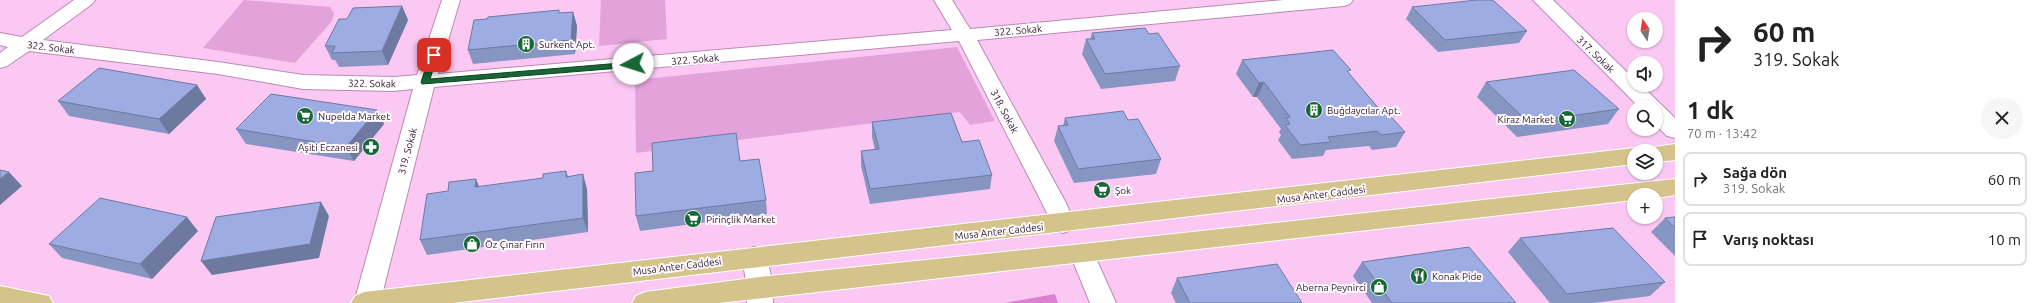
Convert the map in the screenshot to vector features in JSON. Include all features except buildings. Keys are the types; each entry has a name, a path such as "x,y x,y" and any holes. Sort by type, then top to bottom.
{"main road":[{"path":"1663,153 1675,152"},
{"name":"Musa Anter Caddesi","path":"365,303 754,257 1063,224 1627,157"},
{"path":"644,303 760,295 1082,254 1675,187"},
{"path":"0,296 40,303"}],"street":[{"path":"0,62 86,0"},
{"name":"319. Sokak","path":"365,303 425,82 451,0"},
{"name":"318. Sokak","path":"943,0 965,35 1054,203 1063,224"},
{"name":"322. Sokak","path":"0,39 25,44 218,68 303,82 394,84 965,35 1312,1 1344,0"},
{"name":"317. Sokak","path":"1542,0 1644,100"},
{"path":"1663,119 1675,131"},
{"path":"1082,254 1104,303"},
{"path":"754,257 760,295"}],"shaded area":[{"path":"244,0 330,7 334,13 332,21 295,63 203,48"},
{"path":"601,0 665,0 667,39 599,46"},
{"path":"957,47 995,121 970,125 960,112 636,153 635,80"},
{"path":"1055,294 1058,303 1004,303"}],"place":[{"name":"Surkent Apt.","path":"526,44"},
{"name":"Buğdaycılar Apt.","path":"1314,110"},
{"name":"Nupelda Market","path":"305,116"},
{"name":"Kiraz Market","path":"1567,119"},
{"name":"Aşiti Eczanesi","path":"371,147"},
{"name":"Şok","path":"1102,190"},
{"name":"Pirinçlik Market","path":"693,219"},
{"name":"Öz Çınar Fırın","path":"472,244"},
{"name":"Konak Pide","path":"1419,276"},
{"name":"Aberna Peynirci","path":"1379,287"}],"route":[{"path":"434,55 425,82 633,64"}]}
